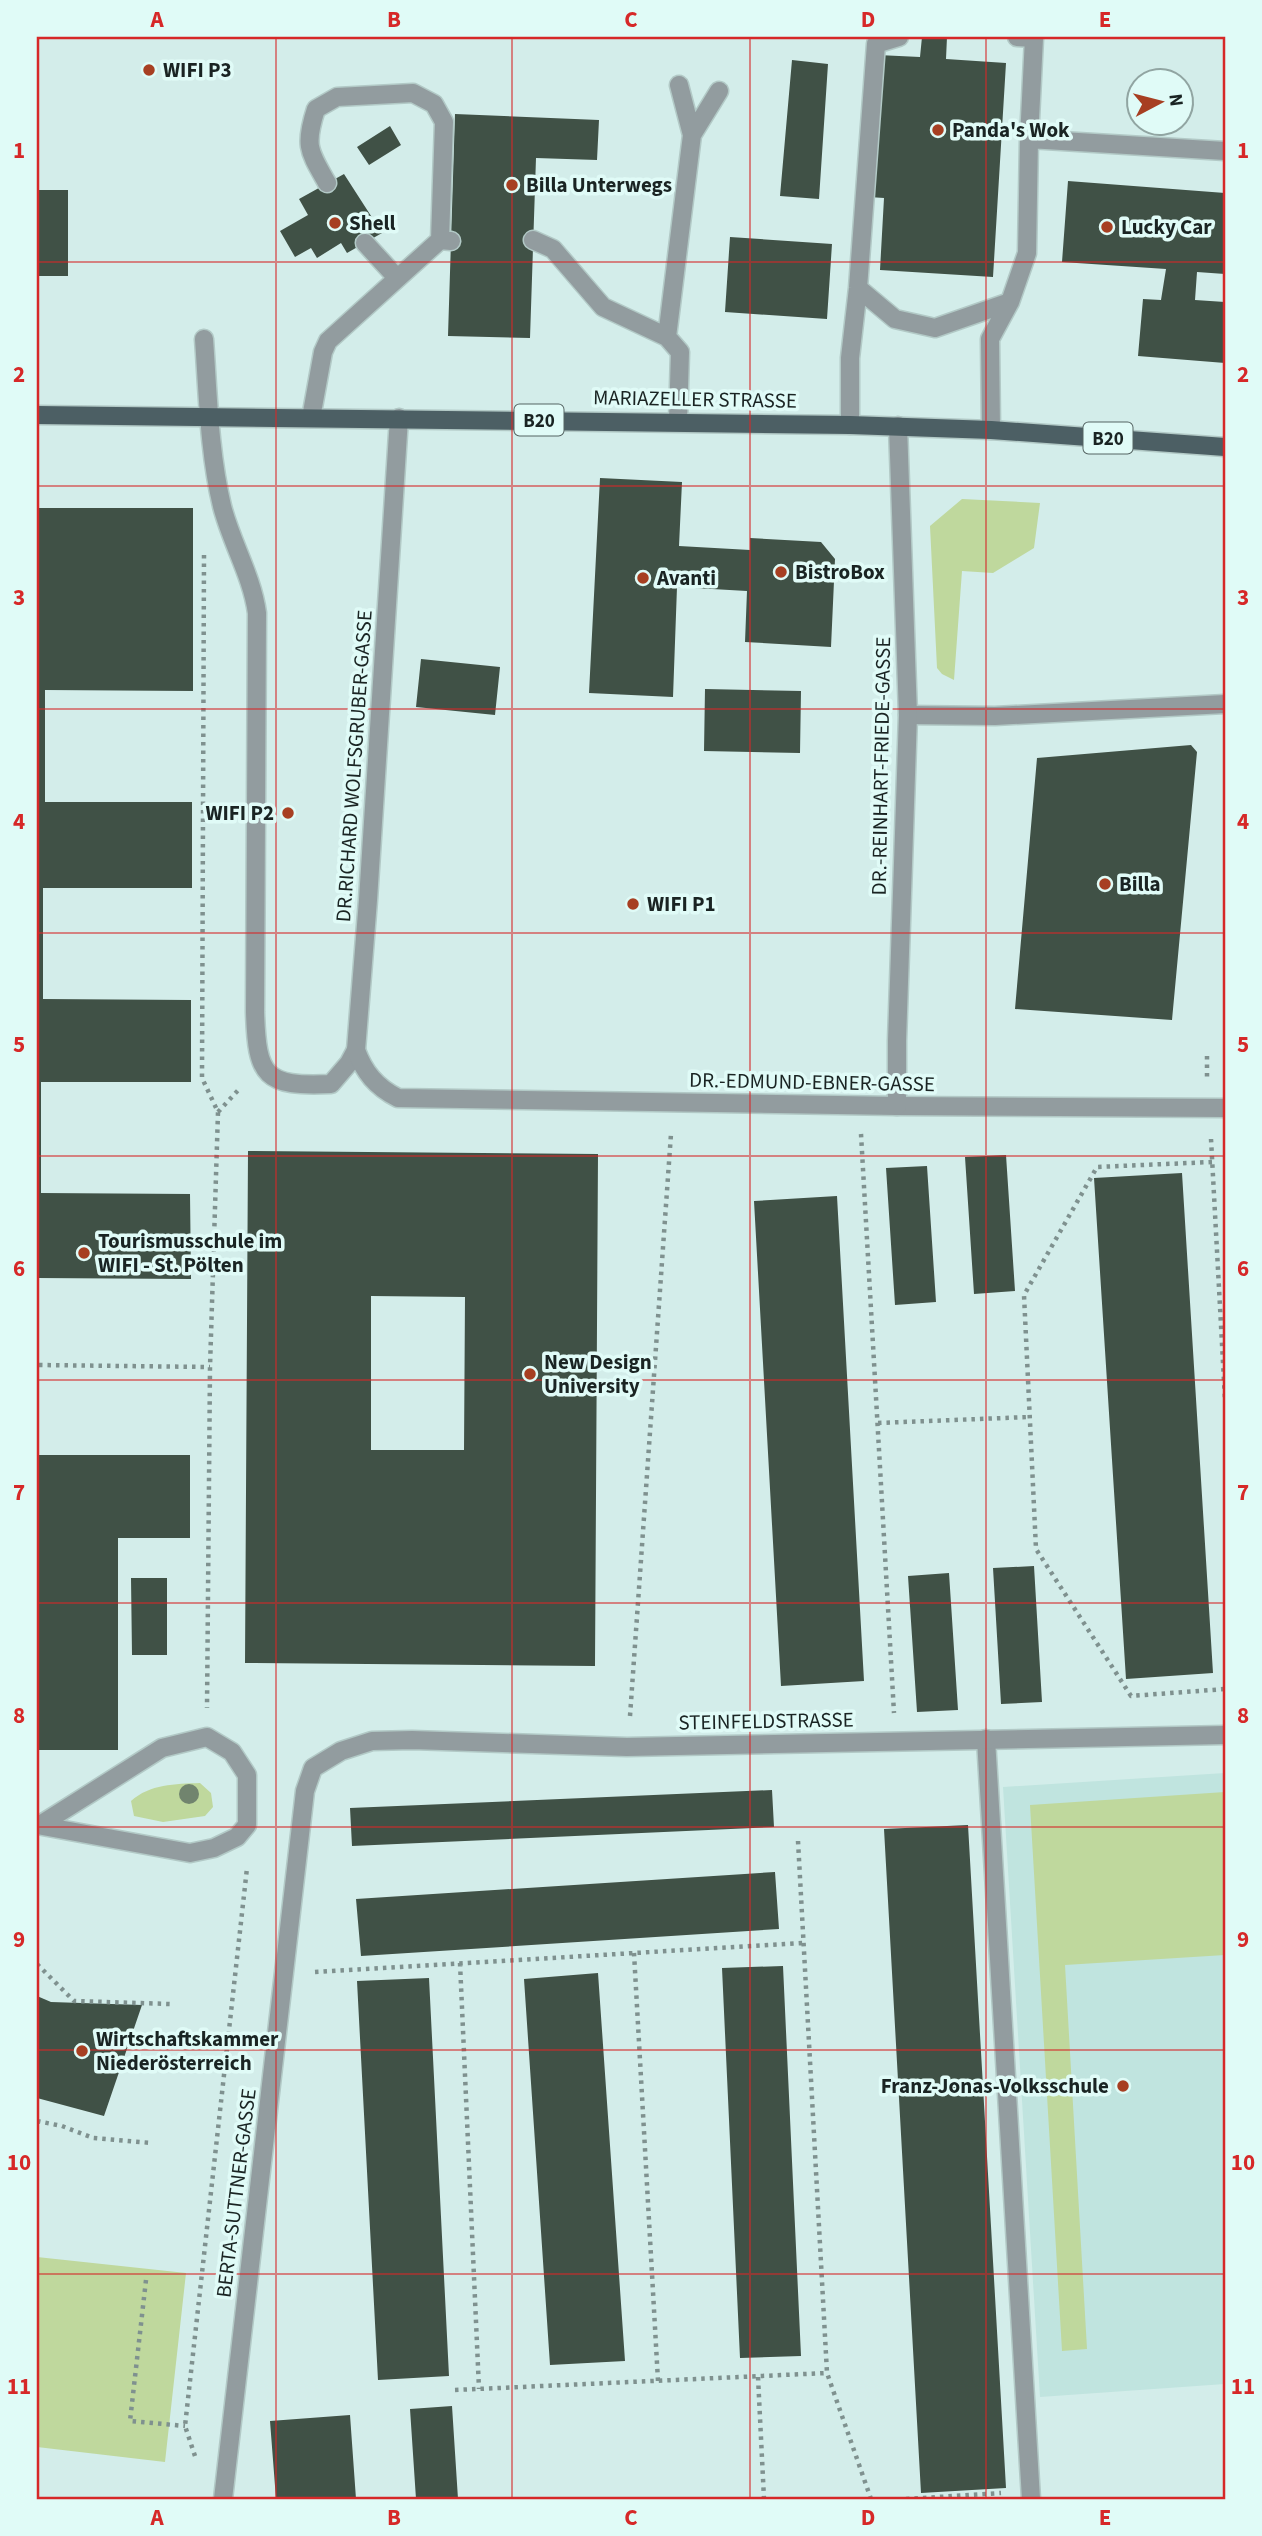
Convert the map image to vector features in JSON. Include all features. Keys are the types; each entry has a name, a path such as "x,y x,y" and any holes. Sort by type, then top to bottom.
{"main road":[{"name":"MARIAZELLER STRASSE","path":"37,415 210,419 678,421 898,426 1225,446"}],"street":[{"path":"850,425 850,358 858,288 876,44 899,37"},
{"path":"991,430 990,339 1010,302 1027,253 1029,139 1026,37"},
{"path":"667,337 692,135 678,85"},
{"path":"692,135 719,91"},
{"path":"311,418 323,352 328,341 397,278 446,240 444,122 434,104 413,93 337,97 316,109 310,129 309,151 327,183"},
{"path":"1029,139 1225,151"},
{"path":"534,240 553,249 603,307 667,337 680,352 678,421"},
{"path":"365,243 397,278"},
{"path":"858,288 895,319 935,328 1010,302"},
{"path":"204,339 210,419 222,506 231,538 255,598 255,1012 258,1052 261,1065 269,1075 280,1082 308,1085 331,1084 356,1050"},
{"name":"DR.RICHARD WOLFSGRUBER-GASSE","path":"356,1050 399,418"},
{"name":"DR.-REINHART-FRIEDE-GASSE","path":"897,1106 908,715 898,426"},
{"path":"908,715 995,716 1225,704"},
{"name":"DR.-EDMUND-EBNER-GASSE","path":"356,1050 361,1065 371,1079 384,1091 398,1098 1217,1108"},
{"name":"STEINFELDSTRASSE","path":"313,1768 341,1751 372,1741 627,1747 1225,1735"},
{"path":"207,1737 232,1752 247,1774 247,1825 237,1837 214,1848 190,1853 39,1825 162,1748 207,1737"},
{"path":"986,1740 1031,2495"},
{"name":"BERTA-SUTTNER-GASSE","path":"223,2499 305,1791 313,1768"}],"path":[{"path":"204,549 202,1078 218,1112 210,1367 207,1737"},
{"path":"1207,1056 1207,1078"},
{"path":"627,1747 673,1102"},
{"path":"859,1105 896,1741"},
{"path":"1217,1108 1212,1162 1225,1400"},
{"path":"1212,1162 1097,1167 1024,1295 1036,1549 1131,1696 1225,1689"},
{"path":"38,1365 210,1367"},
{"path":"878,1423 1030,1417"},
{"path":"798,1841 827,2374 871,2499"},
{"path":"198,2463 185,2426 248,1857"},
{"path":"285,1974 803,1943"},
{"path":"634,1953 658,2381"},
{"path":"460,1963 479,2389"},
{"path":"37,1964 74,2001 170,2004"},
{"path":"37,2121 62,2126 93,2138 152,2143"},
{"path":"146,2280 130,2421 185,2426"},
{"path":"455,2390 827,2374"},
{"path":"758,2377 764,2499"},
{"path":"906,2499 1031,2495"}],"shaded area":[{"name":"Franz-Jonas-Volksschule","path":"1225,1773 1225,2384 1040,2397 1003,1787"}],"green space":[{"path":"962,499 1040,503 1034,548 993,573 962,571 954,680 937,668 930,526"},
{"path":"200,1783 211,1793 213,1807 205,1816 163,1822 134,1816 131,1801 146,1791 163,1786"},
{"path":"1225,1792 1225,1955 1065,1965 1087,2349 1062,2351 1030,1805"},
{"path":"37,2257 186,2273 165,2462 37,2447"}],"building":[{"name":"Panda's Wok","path":"922,37 947,37 946,59 1006,63 993,277 880,270 884,198 869,197 878,55 920,57"},
{"path":"792,60 828,64 819,199 780,196"},
{"path":"455,114 599,120 597,160 536,158 530,338 448,336"},
{"path":"390,126 401,145 369,165 357,147"},
{"name":"Shell","path":"344,174 382,233 347,253 341,243 317,258 311,248 295,257 280,231 308,215 299,199"},
{"path":"1068,181 1225,193 1225,274 1197,272 1195,300 1225,302 1225,363 1138,356 1143,299 1161,300 1166,269 1062,262"},
{"path":"37,190 68,190 68,276 37,276"},
{"path":"730,237 832,244 827,319 725,312"},
{"path":"600,478 682,482 679,546 750,550 750,538 821,542 835,559 831,647 745,642 747,591 677,587 673,697 589,693"},
{"path":"37,508 193,508 193,691 45,690 45,802 192,802 192,888 43,888 43,999 191,1000 191,1082 41,1082 41,1193 190,1194 191,1279 37,1278"},
{"path":"421,659 500,667 495,715 416,707"},
{"path":"705,689 801,691 800,753 704,751"},
{"name":"Billa","path":"1191,745 1197,752 1172,1020 1015,1009 1037,758"},
{"name":"New Design University","path":"248,1151 598,1154 595,1666 245,1663","holes":["371,1296 465,1297 464,1450 371,1450"]},
{"path":"1006,1155 1015,1291 974,1294 965,1157"},
{"path":"927,1166 936,1302 895,1305 886,1168"},
{"path":"1182,1173 1213,1673 1126,1679 1094,1178"},
{"path":"837,1196 864,1681 781,1686 754,1201"},
{"path":"37,1455 190,1455 190,1538 118,1538 118,1750 37,1750"},
{"path":"1034,1566 1042,1702 1001,1704 993,1568"},
{"path":"949,1573 958,1710 917,1712 908,1576"},
{"path":"131,1578 167,1578 167,1655 132,1655"},
{"path":"772,1790 774,1827 352,1846 350,1808"},
{"path":"968,1825 1006,2488 921,2493 884,1829"},
{"path":"775,1872 779,1929 361,1956 356,1899"},
{"path":"783,1966 801,2356 740,2358 722,1968"},
{"path":"598,1973 625,2361 550,2365 524,1979"},
{"path":"429,1978 449,2376 378,2380 357,1981"},
{"name":"Wirtschaftskammer Niederösterreich","path":"37,1996 51,2002 142,2005 104,2116 37,2098"},
{"path":"452,2406 458,2499 416,2499 410,2409"},
{"path":"350,2415 356,2499 276,2499 270,2421"}],"place":[{"name":"WIFI P3","path":"149,70"},
{"name":"Panda's Wok","path":"938,130"},
{"name":"Billa Unterwegs","path":"512,185"},
{"name":"Shell","path":"335,223"},
{"name":"Lucky Car","path":"1107,227"},
{"name":"BistroBox","path":"781,572"},
{"name":"Avanti","path":"643,578"},
{"name":"WIFI P2","path":"288,813"},
{"name":"Billa","path":"1105,884"},
{"name":"WIFI P1","path":"633,904"},
{"name":"Tourismusschule im WIFI - St. Pölten","path":"84,1253"},
{"name":"New Design University","path":"530,1374"},
{"name":"Wirtschaftskammer Niederösterreich","path":"82,2051"},
{"name":"Franz-Jonas-Volksschule","path":"1123,2086"}]}
